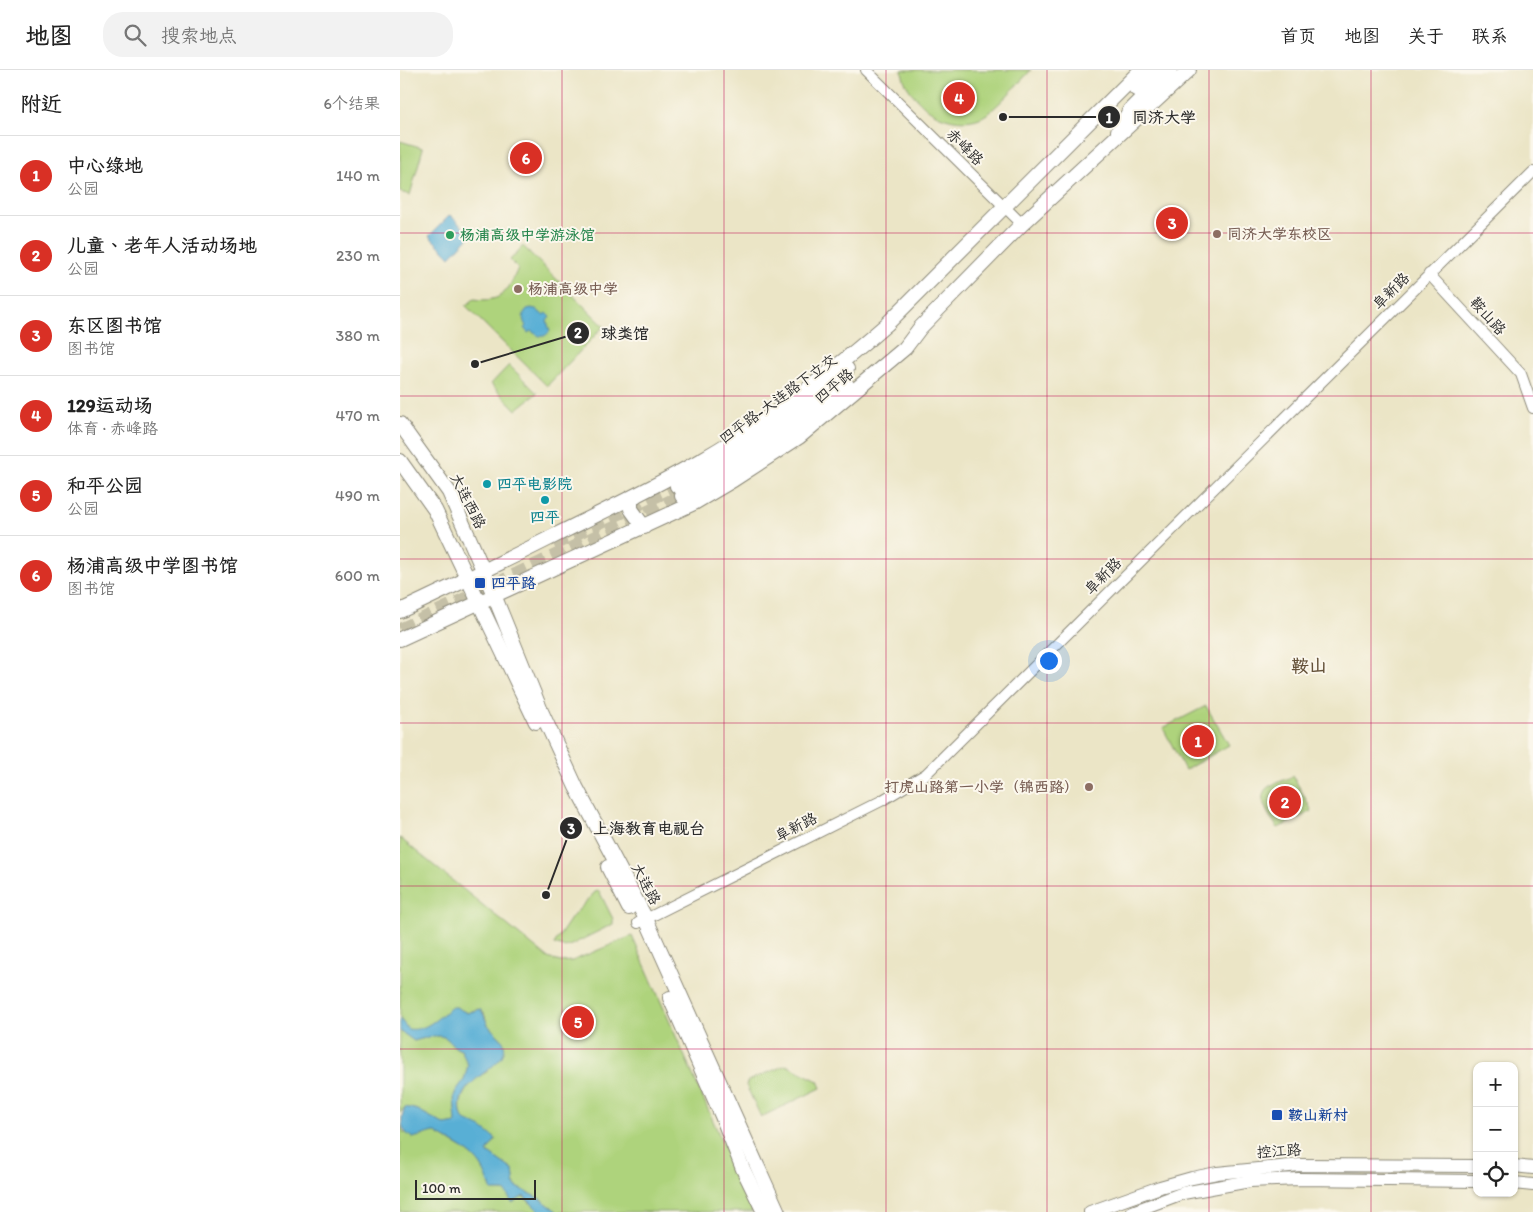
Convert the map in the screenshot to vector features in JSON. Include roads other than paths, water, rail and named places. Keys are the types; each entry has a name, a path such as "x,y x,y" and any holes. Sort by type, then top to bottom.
{"main road":[{"name":"四平路","path":"400,611 635,496 702,460 773,413 860,348 887,324 1141,70"},
{"path":"1110,101 1134,91 1155,70"},
{"path":"1115,138 1130,110 1170,70"},
{"name":"四平路","path":"400,639 580,554 694,503 799,437 905,348 920,328 1022,224 1189,70"},
{"name":"四平路-大连路下立交","path":"887,324 876,342 866,353 825,388 680,491 762,449 848,385 899,342 920,328"},
{"name":"大连西路","path":"400,424 449,492 483,572"},
{"path":"400,461 435,510 468,579"},
{"path":"635,496 631,500 631,509 644,527"},
{"name":"大连路","path":"483,572 494,594 540,711 642,921 778,1212"},
{"name":"大连路","path":"468,579 567,790 642,921 742,1169 764,1212"},
{"name":"控江路","path":"1090,1212 1134,1196 1197,1177 1291,1166 1473,1166"},
{"path":"1518,1166 1533,1168"},
{"name":"控江路","path":"1137,1211 1183,1193 1250,1181 1299,1178 1473,1181"},
{"path":"1518,1183 1533,1185"}],"street":[{"name":"赤峰路","path":"866,70 1022,224"},
{"name":"阜新路","path":"642,921 881,801 926,774 1533,172"},
{"name":"鞍山路","path":"1429,274 1521,374 1533,408"},
{"path":"1134,1196 1137,1211"}],"water":[{"name":"杨浦高级中学游泳馆","path":"450,215 471,235 450,257 429,236"},
{"path":"527,309 536,309 543,315 546,313 550,317 547,321 550,331 545,336 539,336 531,331 528,333 524,328 526,326 523,315"},
{"path":"452,1007 467,1013 480,1009 489,1026 504,1044 504,1053 499,1061 471,1084 463,1094 460,1105 463,1119 482,1128 496,1139 487,1152 513,1170 515,1186 542,1200 558,1212 540,1212 524,1196 512,1203 505,1191 492,1191 480,1165 474,1157 463,1149 434,1132 413,1138 403,1128 402,1116 405,1107 418,1110 445,1125 456,1123 454,1096 464,1080 468,1065 461,1050 443,1037 430,1037 414,1041 400,1031 400,1019 408,1029 420,1028 432,1023"}],"tunnel":[{"path":"553,544 677,486"},
{"path":"400,630 682,496"}],"place":[{"name":"129运动场","path":"959,98"},
{"name":"同济大学","path":"1003,117"},
{"name":"杨浦高级中学图书馆","path":"526,158"},
{"name":"东区图书馆","path":"1172,223"},
{"name":"同济大学东校区","path":"1217,234"},
{"name":"杨浦高级中学游泳馆","path":"450,235"},
{"name":"杨浦高级中学","path":"518,289"},
{"name":"球类馆","path":"475,364"},
{"name":"四平电影院","path":"487,484"},
{"name":"四平","path":"545,500"},
{"name":"四平路","path":"480,583"},
{"name":"中心绿地","path":"1198,741"},
{"name":"打虎山路第一小学（锦西路）","path":"1089,787"},
{"name":"儿童、老年人活动场地","path":"1285,802"},
{"name":"上海教育电视台","path":"546,895"},
{"name":"和平公园","path":"578,1022"},
{"name":"鞍山新村","path":"1277,1115"}],"district":[{"name":"鞍山","path":"1309,666"}]}
